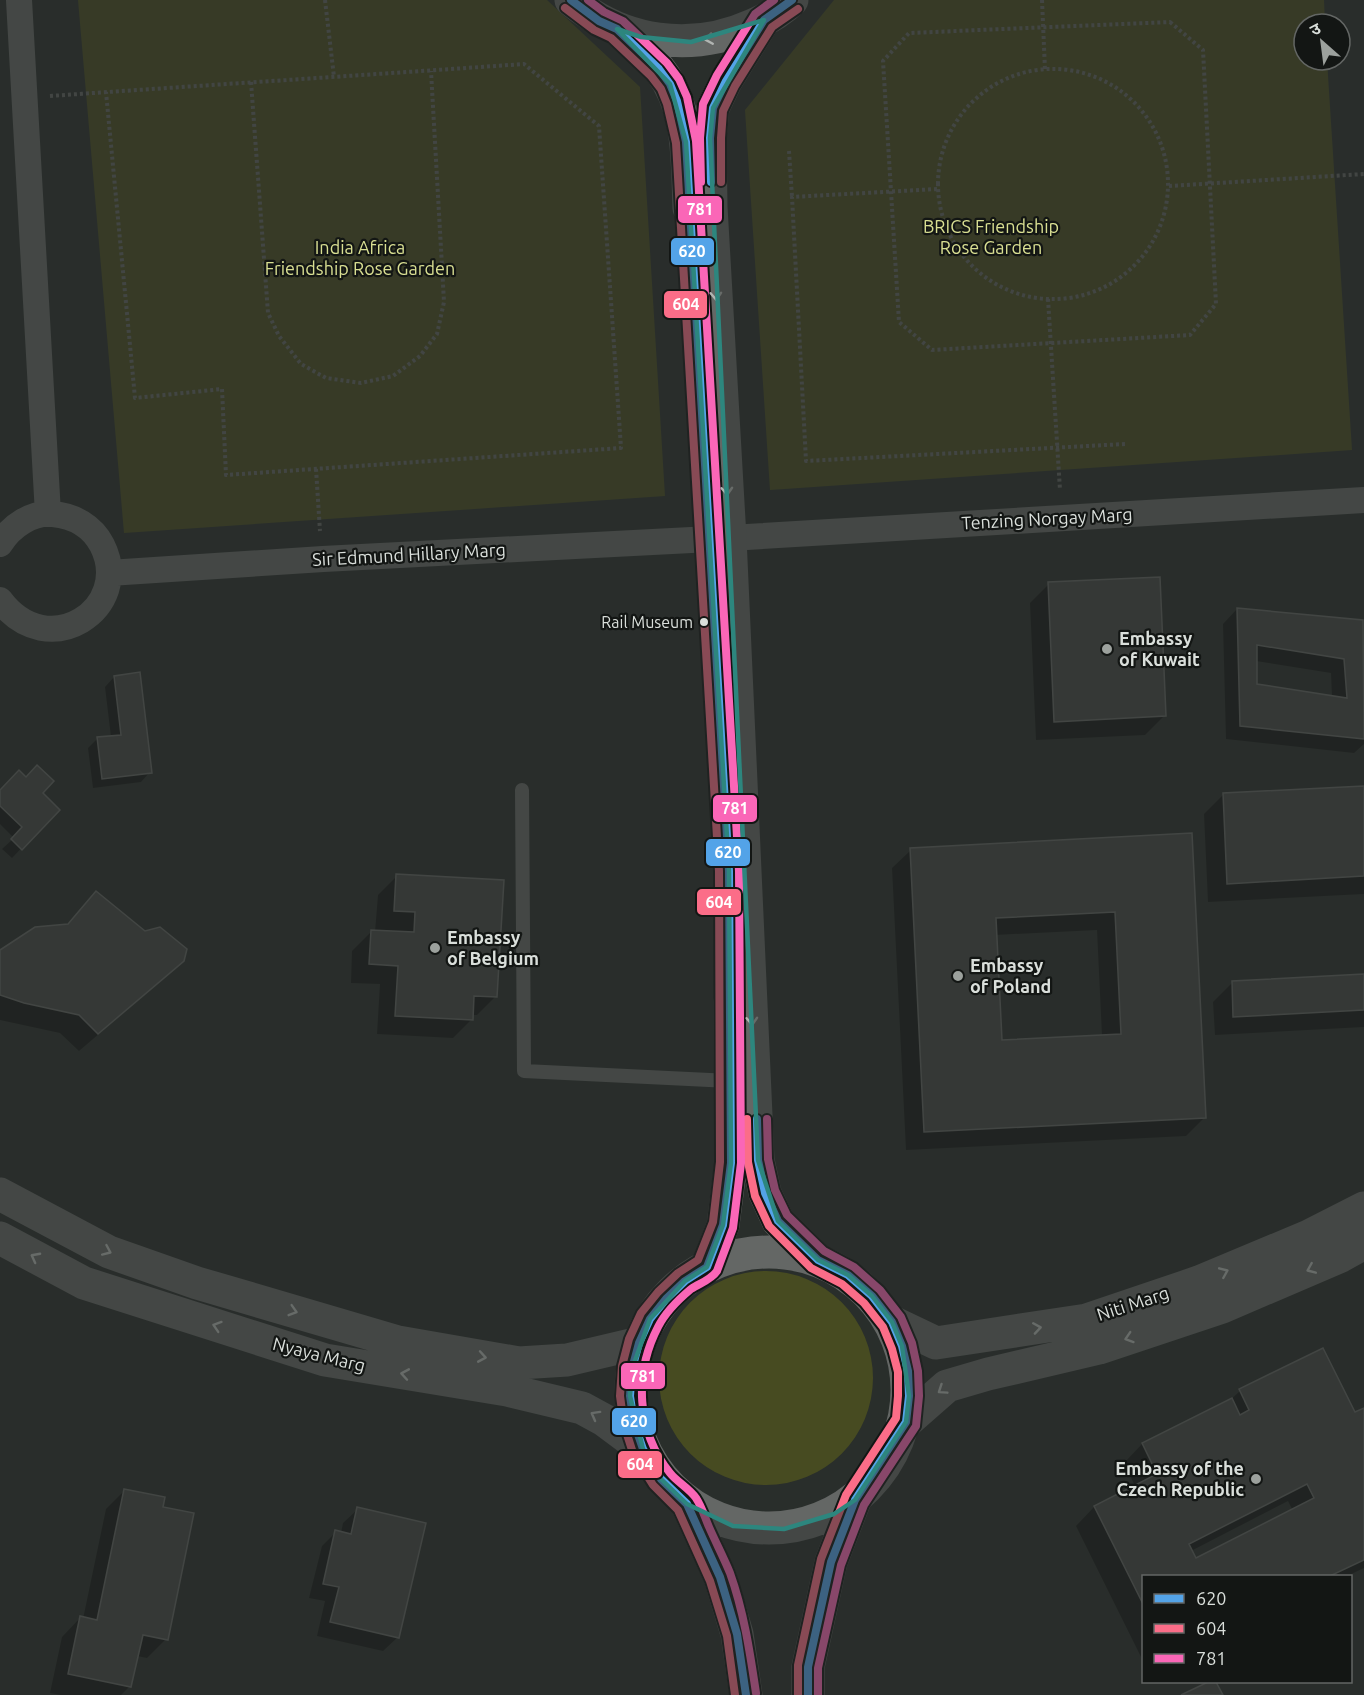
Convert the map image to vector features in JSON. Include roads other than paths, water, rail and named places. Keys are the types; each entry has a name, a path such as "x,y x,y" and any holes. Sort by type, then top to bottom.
{"main road":[{"path":"571,0 599,21 617,29 641,37 691,42 732,33 764,20 792,0"},
{"path":"707,1267 723,1225 731,1163 729,871 710,138 713,108 726,81 764,20"},
{"path":"617,29 660,69 670,84 677,101 686,142 720,539 758,1160 765,1193 778,1221 818,1260"},
{"name":"Nyaya Marg","path":"0,1194 109,1252 197,1283 398,1342 519,1363 567,1360 639,1343"},
{"name":"Niti Marg","path":"892,1322 936,1343 1087,1320 1199,1282 1309,1236 1364,1208"},
{"name":"Nyaya Marg","path":"0,1238 84,1283 325,1360 507,1390 582,1408 604,1420 642,1449"},
{"name":"Niti Marg","path":"906,1422 947,1386 1099,1348 1222,1307 1341,1256 1364,1243"},
{"path":"808,1695 808,1667 831,1562 855,1500 906,1422 909,1396 908,1371 902,1346 892,1322 872,1296 848,1275 818,1260 781,1252 743,1254 707,1267 685,1281 650,1319 639,1343 632,1369 630,1396 634,1423 642,1449 661,1479 687,1504 709,1517 733,1526 759,1530 784,1530 810,1524 834,1515 855,1500"},
{"path":"687,1504 720,1576 737,1634 746,1695"}],"street":[{"path":"19,0 48,514"},
{"name":"Tenzing Norgay Marg","path":"720,539 1364,500"},
{"path":"0,544 13,527 30,518 48,514 67,516 84,524 98,537 106,554 109,573 105,592 95,608 81,621 63,628 35,627 3,612"},
{"name":"Sir Edmund Hillary Marg","path":"109,573 323,559 720,539"}],"lane":[{"path":"522,790 524,1071 730,1081"}],"place":[{"name":"Rail Museum","path":"704,622"},
{"name":"Embassy of Kuwait","path":"1107,649"},
{"name":"Embassy of Belgium","path":"435,948"},
{"name":"Embassy of Poland","path":"958,976"},
{"name":"Embassy of the Czech Republic","path":"1256,1479"}],"park label":[{"name":"BRICS Friendship Rose Garden","path":"991,237"},
{"name":"India Africa Friendship Rose Garden","path":"360,258"}]}
